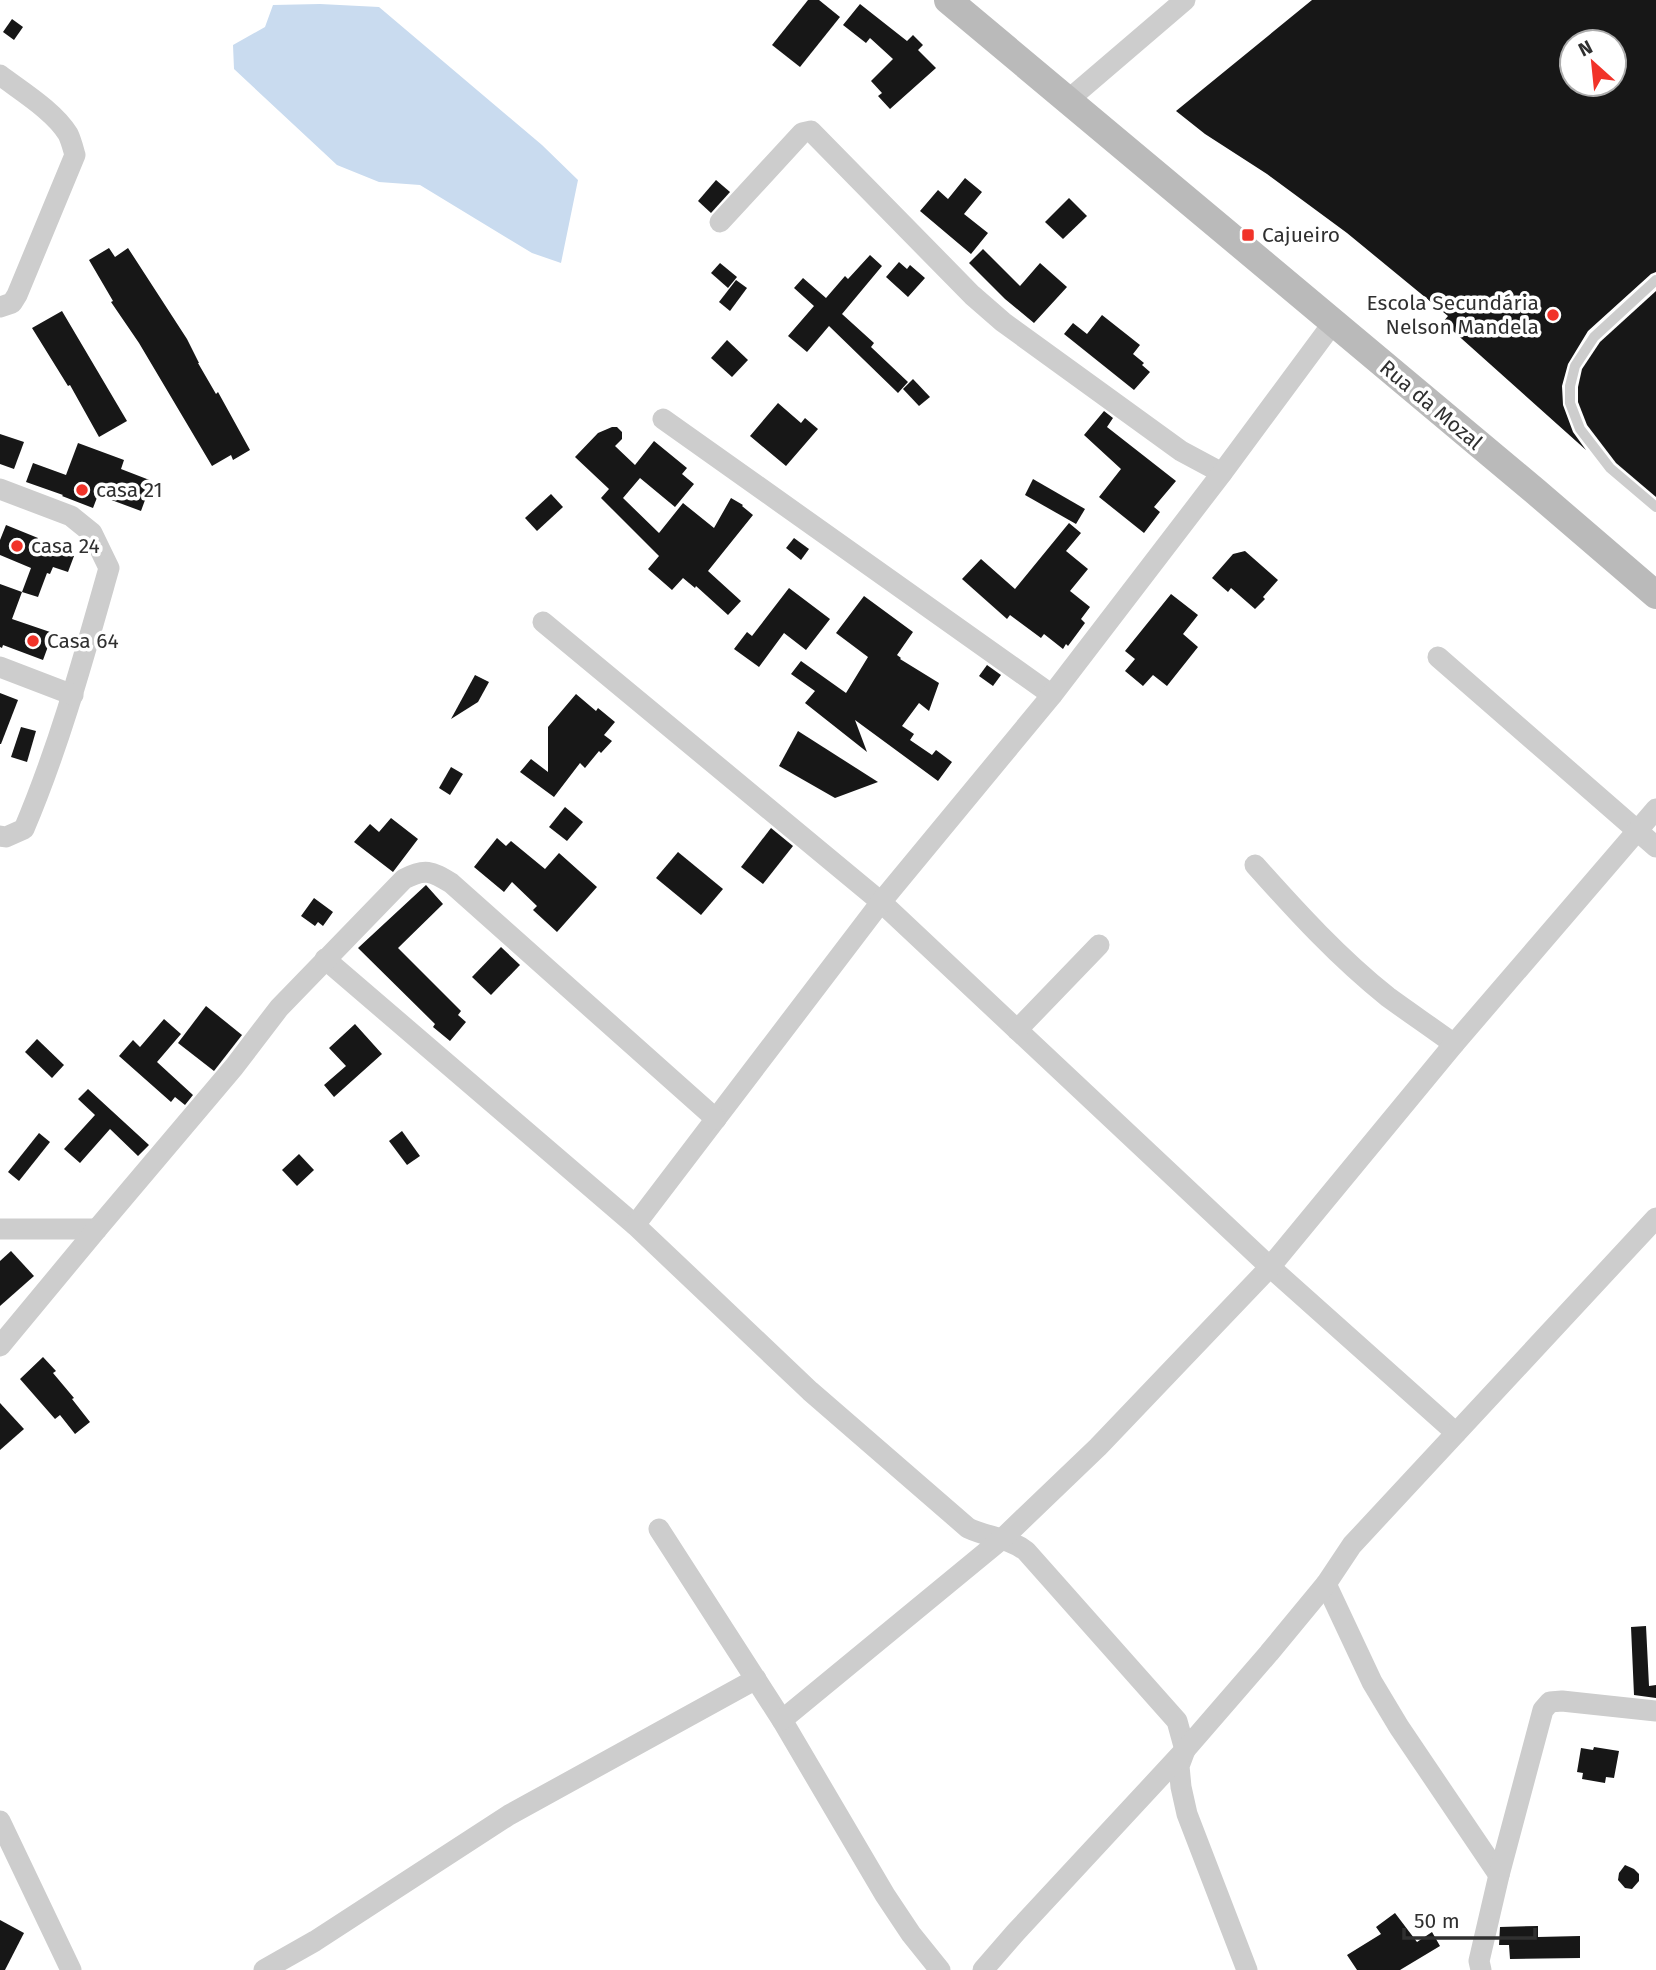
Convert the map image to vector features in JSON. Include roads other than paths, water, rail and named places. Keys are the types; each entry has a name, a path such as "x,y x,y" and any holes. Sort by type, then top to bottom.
{"main road":[{"name":"Rua da Mozal","path":"948,0 1656,595"}],"street":[{"path":"1067,101 1185,0"},
{"path":"0,75 61,125 69,136 75,155 17,295 12,303 0,307"},
{"path":"720,222 802,133 811,131 964,287 1003,322 1181,451 1222,473"},
{"path":"635,1225 881,902 1052,695 1222,473 1332,323"},
{"path":"663,419 1052,695"},
{"path":"0,489 71,516 92,533 109,568 73,695 24,829 6,837 0,836"},
{"path":"543,622 881,902 1270,1267 1456,1433"},
{"path":"1438,657 1656,847"},
{"path":"0,667 73,695"},
{"path":"782,1720 1002,1539 1098,1447 1270,1267 1454,1044 1656,809"},
{"path":"1255,865 1309,926 1352,966 1388,997 1454,1044"},
{"path":"0,1346 234,1067 279,1008 404,878 419,871 435,873 451,883 716,1119"},
{"path":"1017,1030 1099,945"},
{"path":"325,959 635,1225 810,1391 968,1528 1018,1545 1026,1552 1178,1721 1185,1750 1180,1766 1186,1814 1247,1970"},
{"path":"983,1970 1185,1750 1326,1584 1352,1545 1656,1218"},
{"path":"0,1228 97,1229"},
{"path":"659,1529 782,1720 885,1895 940,1970"},
{"path":"1326,1584 1372,1682 1399,1727 1499,1875"},
{"path":"264,1970 315,1941 509,1815 756,1679"},
{"path":"1481,1970 1479,1961 1499,1875 1543,1710 1550,1702 1562,1701 1656,1712"},
{"path":"0,1821 71,1970"}],"lane":[{"path":"1656,280 1594,337 1575,366 1570,386 1570,403 1580,429 1610,468 1656,507"}],"water":[{"path":"273,5 379,7 542,145 578,180 561,263 532,253 420,185 379,182 337,165 234,69 233,45 265,27"}],"place":[{"name":"Cajueiro","path":"1248,235"},
{"name":"Escola Secundária Nelson Mandela","path":"1553,315"},
{"name":"casa 21","path":"82,490"},
{"name":"casa 24","path":"17,546"},
{"name":"Casa 64","path":"33,641"}]}
